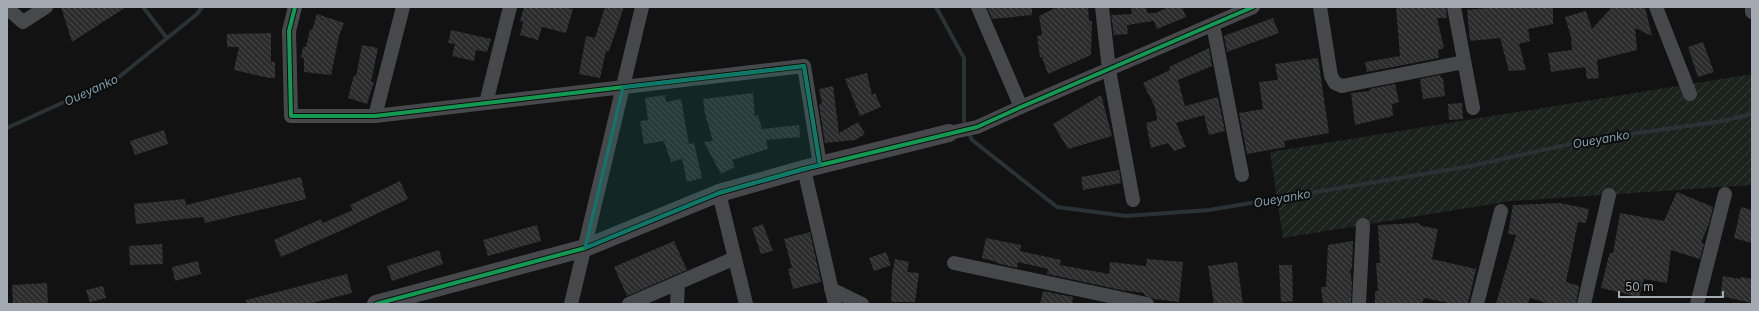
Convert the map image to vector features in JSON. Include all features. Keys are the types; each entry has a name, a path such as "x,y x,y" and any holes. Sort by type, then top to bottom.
{"street":[{"path":"7,8 23,22 46,7"},
{"path":"295,7 289,31 291,116 375,116 804,66 812,167 835,304"},
{"path":"375,116 403,7"},
{"path":"486,103 510,7"},
{"path":"571,304 642,7"},
{"path":"978,7 1021,106"},
{"path":"1102,7 1109,70 1133,200"},
{"path":"376,304 585,248 719,192 812,167 977,128 1021,106 1109,70 1254,7"},
{"path":"1320,7 1331,76 1335,82 1342,86 1464,62"},
{"path":"1454,7 1473,108"},
{"path":"1656,7 1690,94"},
{"path":"1752,7 1752,12"},
{"path":"1213,25 1242,175"},
{"path":"719,192 746,304"},
{"path":"1697,304 1725,194"},
{"path":"1584,304 1609,196"},
{"path":"1477,304 1501,211"},
{"path":"1358,304 1363,224"},
{"path":"629,304 735,258"},
{"path":"954,263 1147,304"},
{"path":"677,304 678,283"},
{"path":"832,289 862,304"}],"highlighted area":[{"path":"804,66 820,165 719,193 585,248 623,87"}],"shaded area":[{"path":"1752,74 1752,185 1511,201 1283,238 1270,152"}],"building":[{"path":"61,7 126,7 72,42"},
{"path":"524,7 563,7 573,9 566,33 542,27 538,40 520,35 523,22 520,21"},
{"path":"605,7 624,7 609,51 606,51 600,78 579,74 586,36 595,38"},
{"path":"987,7 1032,7 1032,15 992,19"},
{"path":"1057,7 1088,7 1089,21 1092,21 1091,55 1048,74 1042,57 1040,57 1037,36 1042,35 1039,16"},
{"path":"1131,7 1146,7 1147,13 1155,13 1169,7 1182,7 1186,17 1157,29 1154,21 1127,25 1128,34 1114,35 1111,15 1132,14"},
{"path":"1396,7 1446,7 1447,18 1437,18 1444,48 1438,50 1439,58 1367,72 1365,62 1400,56"},
{"path":"1499,7 1553,7 1553,24 1528,29 1530,41 1519,44 1526,70 1509,71 1500,38 1470,41 1467,10"},
{"path":"1612,7 1645,7 1652,36 1635,28 1637,50 1597,60 1599,78 1587,79 1585,67 1551,72 1548,53 1572,50 1571,37 1565,17 1586,11 1592,29"},
{"path":"317,14 344,23 339,36 331,75 304,72 304,58 301,57 303,47 306,47 310,29 312,30"},
{"path":"1273,18 1279,33 1227,52 1224,36"},
{"path":"451,30 491,39 487,52 476,50 474,61 452,56 455,44 448,43"},
{"path":"271,33 271,62 275,62 275,78 234,70 239,47 227,47 227,34"},
{"path":"1703,42 1714,72 1698,77 1688,47"},
{"path":"362,45 378,48 371,82 374,82 367,104 348,98 354,75 356,76"},
{"path":"1209,48 1212,66 1178,80 1185,106 1218,97 1225,131 1209,135 1204,115 1176,123 1186,147 1174,151 1168,143 1151,148 1146,123 1157,120 1155,107 1143,83 1170,70 1169,67"},
{"path":"1318,58 1329,133 1284,141 1285,147 1247,154 1239,113 1263,109 1259,82 1278,80 1275,64"},
{"path":"867,73 872,95 875,93 881,107 860,116 845,79"},
{"path":"1440,75 1441,78 1443,78 1445,96 1423,99 1420,79"},
{"path":"1395,84 1399,102 1392,104 1393,116 1355,125 1351,93 1370,91 1369,89"},
{"path":"833,86 839,133 858,122 865,134 855,140 825,143 819,105 822,103 819,89"},
{"path":"753,93 755,116 758,115 762,129 799,125 800,137 766,140 768,149 732,160 735,167 721,174 704,142 713,141 705,114 703,99"},
{"path":"665,95 666,102 681,99 689,144 694,143 702,178 687,182 682,159 671,162 664,141 644,144 640,121 648,120 645,98"},
{"path":"1101,95 1112,136 1068,149 1053,124"},
{"path":"1462,103 1463,119 1449,120 1448,104"},
{"path":"164,130 168,144 135,155 130,141"},
{"path":"1119,170 1121,183 1083,190 1081,177"},
{"path":"301,177 306,199 205,223 203,217 136,224 134,204 185,199 186,205"},
{"path":"400,181 408,199 281,257 274,240 321,219 323,223 353,210 350,205"},
{"path":"1677,192 1713,207 1709,224 1701,243 1704,244 1700,259 1671,250 1667,283 1644,279 1639,297 1601,288 1610,253 1613,253 1620,213 1664,221"},
{"path":"1560,203 1589,209 1586,223 1578,222 1566,282 1579,286 1576,304 1550,304 1530,298 1528,304 1496,304 1516,235 1508,234 1513,205"},
{"path":"1741,207 1752,210 1752,243 1734,238"},
{"path":"1418,223 1422,226 1438,229 1432,259 1476,269 1468,304 1454,304 1424,298 1422,304 1375,304 1375,291 1378,291 1376,263 1380,263 1378,225"},
{"path":"763,224 773,251 761,254 752,228"},
{"path":"537,225 541,241 488,256 483,240"},
{"path":"810,232 821,282 793,289 788,269 792,268 784,239"},
{"path":"986,238 1021,245 1020,251 1061,260 1060,265 1109,274 1110,262 1146,266 1147,259 1183,262 1179,302 1154,299 1144,295 1144,293 1121,290 1047,274 1048,269 1018,262 1017,268 996,263 997,262 982,258"},
{"path":"674,241 687,270 627,296 614,267"},
{"path":"1353,241 1352,269 1350,270 1352,282 1351,304 1323,304 1321,287 1326,287 1328,245"},
{"path":"162,244 163,264 130,265 129,246"},
{"path":"439,250 443,264 392,281 387,266"},
{"path":"886,252 891,265 874,271 869,258"},
{"path":"895,259 909,262 907,272 919,273 915,302 891,302 892,274"},
{"path":"198,261 201,274 175,281 172,267"},
{"path":"1237,262 1243,304 1214,304 1208,266"},
{"path":"1279,265 1292,265 1293,301 1281,302"},
{"path":"347,274 352,293 308,304 247,304 246,300"},
{"path":"1723,276 1740,279 1741,277 1752,279 1752,303 1720,296"},
{"path":"47,283 48,304 13,304 12,285"},
{"path":"103,286 106,298 90,302 86,290"},
{"path":"1043,291 1073,297 1072,304 1040,304"}],"waterway":[{"path":"143,7 167,38"},
{"name":"Oueyanko","path":"7,128 119,77 197,14 202,7"},
{"name":"Oueyanko","path":"936,7 964,58 964,122 972,140 1057,207 1126,216 1209,210 1471,166 1588,140 1723,121 1752,114"}],"cycle path":[{"path":"295,7 289,31 291,116 375,116 804,66 820,165"},
{"path":"376,304 585,248 719,193 804,169 977,127 1253,7"}]}
